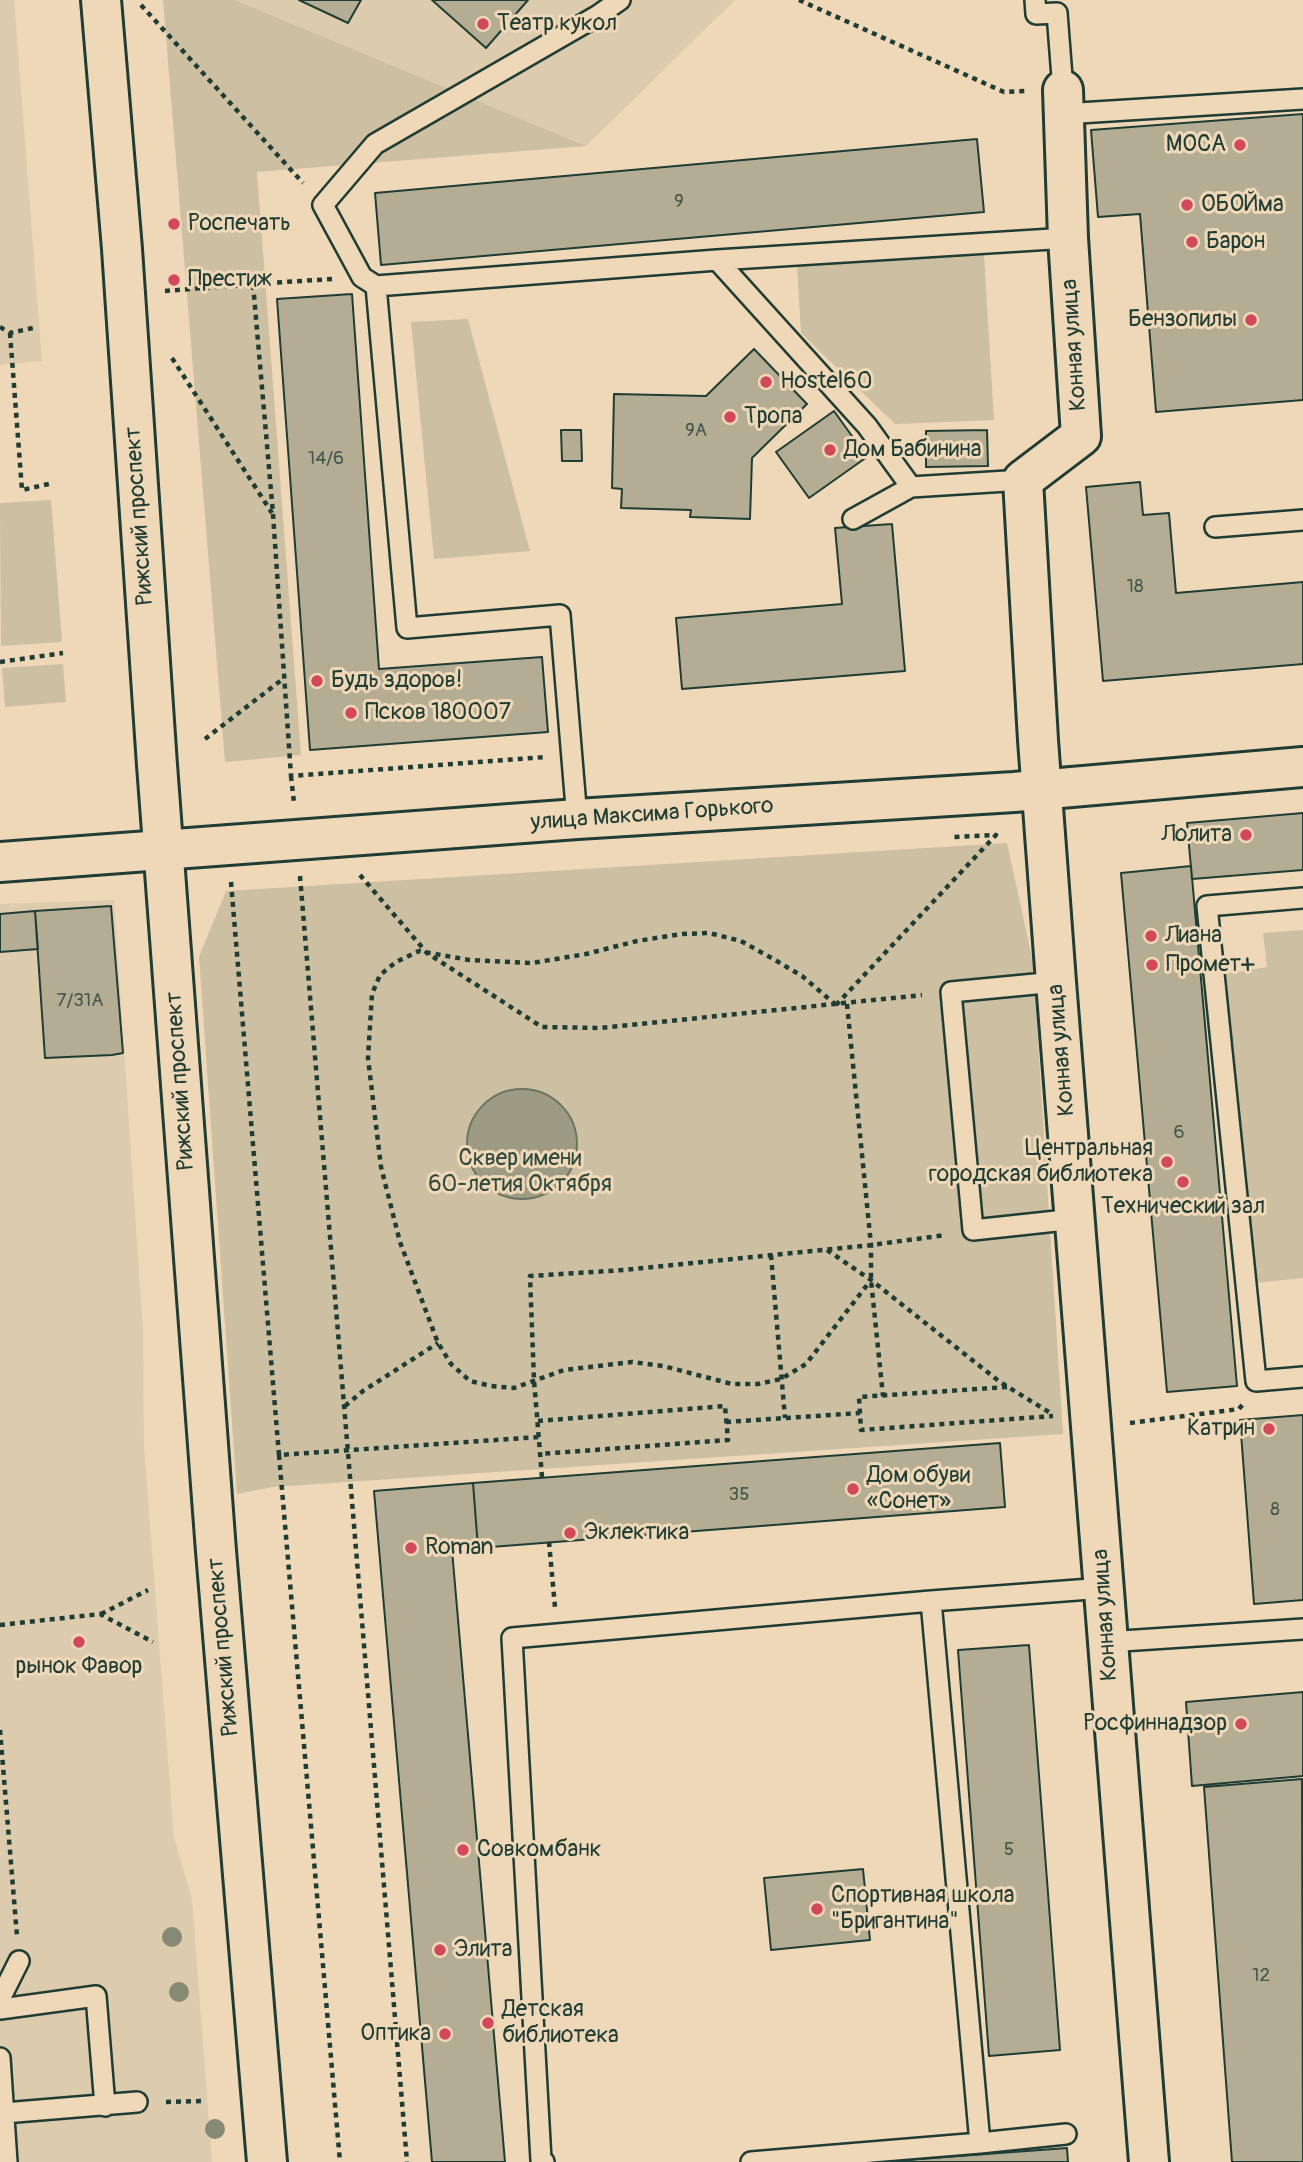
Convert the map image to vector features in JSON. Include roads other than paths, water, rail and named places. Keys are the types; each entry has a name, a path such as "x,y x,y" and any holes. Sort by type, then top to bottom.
{"main road":[{"name":"Рижский проспект","path":"102,0 217,1565 267,2162"},
{"name":"Конная улица","path":"1063,102 1068,238 1082,436 1023,480 1056,982 1149,2162"},
{"name":"улица Максима Горького","path":"0,862 577,819 1042,789 1303,767"}],"lane":[{"path":"577,819 560,614 407,628 369,281 323,205 375,144 597,16 620,0"},
{"path":"1035,0 1036,14 1057,13 1063,102 1303,99"},
{"path":"369,281 1068,238"},
{"path":"717,260 867,426 911,487"},
{"path":"853,519 911,487 1023,480"},
{"path":"1215,527 1303,520"},
{"path":"1303,898 1207,906 1256,1381 1303,1377"},
{"path":"1056,982 951,992 973,1230 1075,1219"},
{"path":"544,2162 541,2160 512,1637 1104,1588"},
{"path":"931,1601 980,2143"},
{"path":"1107,1642 1303,1629"},
{"path":"0,1999 19,1961"},
{"path":"0,2009 96,1996 105,2106"},
{"path":"0,2058 3,2137 7,2162"},
{"path":"4,2113 137,2102"},
{"path":"751,2162 1066,2134"}],"place":[{"name":"Театр кукол","path":"483,24"},
{"name":"МОСА","path":"1240,145"},
{"name":"ОБОЙма","path":"1187,205"},
{"name":"Роспечать","path":"174,224"},
{"name":"Барон","path":"1192,242"},
{"name":"Престиж","path":"174,280"},
{"name":"Бензопилы","path":"1251,320"},
{"name":"Hostel60","path":"766,382"},
{"name":"Тропа","path":"730,417"},
{"name":"Дом Бабинина","path":"830,450"},
{"name":"Будь здоров!","path":"317,681"},
{"name":"Псков 180007","path":"351,713"},
{"name":"Лолита","path":"1246,835"},
{"name":"Лиана","path":"1151,936"},
{"name":"Промет+","path":"1152,965"},
{"name":"Центральная городская библиотека","path":"1167,1162"},
{"name":"Технический зал","path":"1183,1182"},
{"name":"Катрин","path":"1269,1429"},
{"name":"Дом обуви «Сонет»","path":"853,1489"},
{"name":"Эклектика","path":"570,1533"},
{"name":"Roman","path":"411,1548"},
{"name":"рынок Фавор","path":"79,1642"},
{"name":"Росфиннадзор","path":"1241,1724"},
{"name":"Совкомбанк","path":"463,1850"},
{"name":"Спортивная школа \"Бригантина\"","path":"817,1909"},
{"name":"Элита","path":"440,1950"},
{"name":"Детская библиотека","path":"488,2023"},
{"name":"Оптика","path":"445,2034"}],"park label":[{"name":"Сквер имени 60-летия Октября","path":"520,1172"}]}
